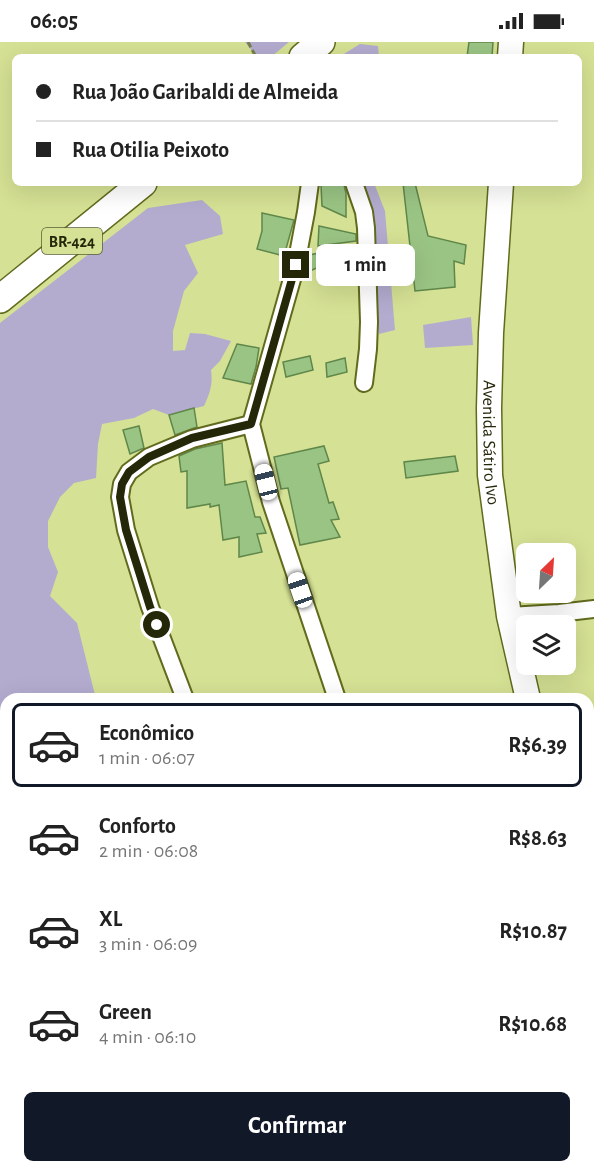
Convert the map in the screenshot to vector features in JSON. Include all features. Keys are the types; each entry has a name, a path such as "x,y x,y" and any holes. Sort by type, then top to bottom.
{"main road":[{"name":"BR-424","path":"0,299 139,186"},
{"name":"Avenida Sátiro Ivo","path":"501,186 491,333 490,475 509,616 527,693"}],"street":[{"path":"310,186 296,265 251,424 271,502 335,693"},
{"path":"355,186 364,212 366,228 369,322 364,383"},
{"path":"183,693 150,607 126,530 120,497 122,484 129,472 149,457 192,438 251,424"},
{"path":"509,616 594,609"}],"shaded area":[{"path":"245,42 289,42 275,54 255,54"},
{"path":"360,44 378,46 379,54 344,54"},
{"path":"358,186 375,186 385,211 395,330 379,334 368,212"},
{"path":"202,200 220,216 223,234 185,245 198,273 184,291 173,331 173,351 185,350 190,333 205,334 231,341 220,361 211,370 212,380 204,406 169,415 153,409 134,418 102,424 96,478 74,483 60,497 48,521 48,547 58,572 50,596 77,623 94,693 0,693 0,323 148,208"},
{"path":"471,317 473,345 425,348 423,325"}],"building":[{"path":"469,42 493,42 492,54 467,54"},
{"path":"321,186 344,186 346,217 322,206"},
{"path":"403,186 416,186 428,236 466,245 464,264 454,261 455,287 415,291"},
{"path":"262,213 294,220 284,256 257,249 262,231"},
{"path":"319,226 356,234 356,241 318,246"},
{"path":"346,248 347,254 308,272 309,255"},
{"path":"237,344 259,348 251,384 223,378"},
{"path":"310,356 313,370 286,377 283,362"},
{"path":"345,358 347,372 327,377 326,363"},
{"path":"194,408 197,427 175,435 169,415"},
{"path":"139,426 144,448 130,454 123,430"},
{"path":"222,443 225,485 246,481 255,517 260,517 266,533 257,534 262,552 239,557 239,537 223,540 219,505 210,507 210,504 187,508 187,471 181,472 179,456 195,449"},
{"path":"324,446 329,461 318,464 329,503 333,502 339,519 331,520 340,537 300,545 288,488 281,489 274,457"},
{"path":"455,456 458,471 406,478 404,462"}],"route":[{"path":"157,625 126,530 120,497 122,484 129,472 149,457 192,438 251,424 296,265"}]}
